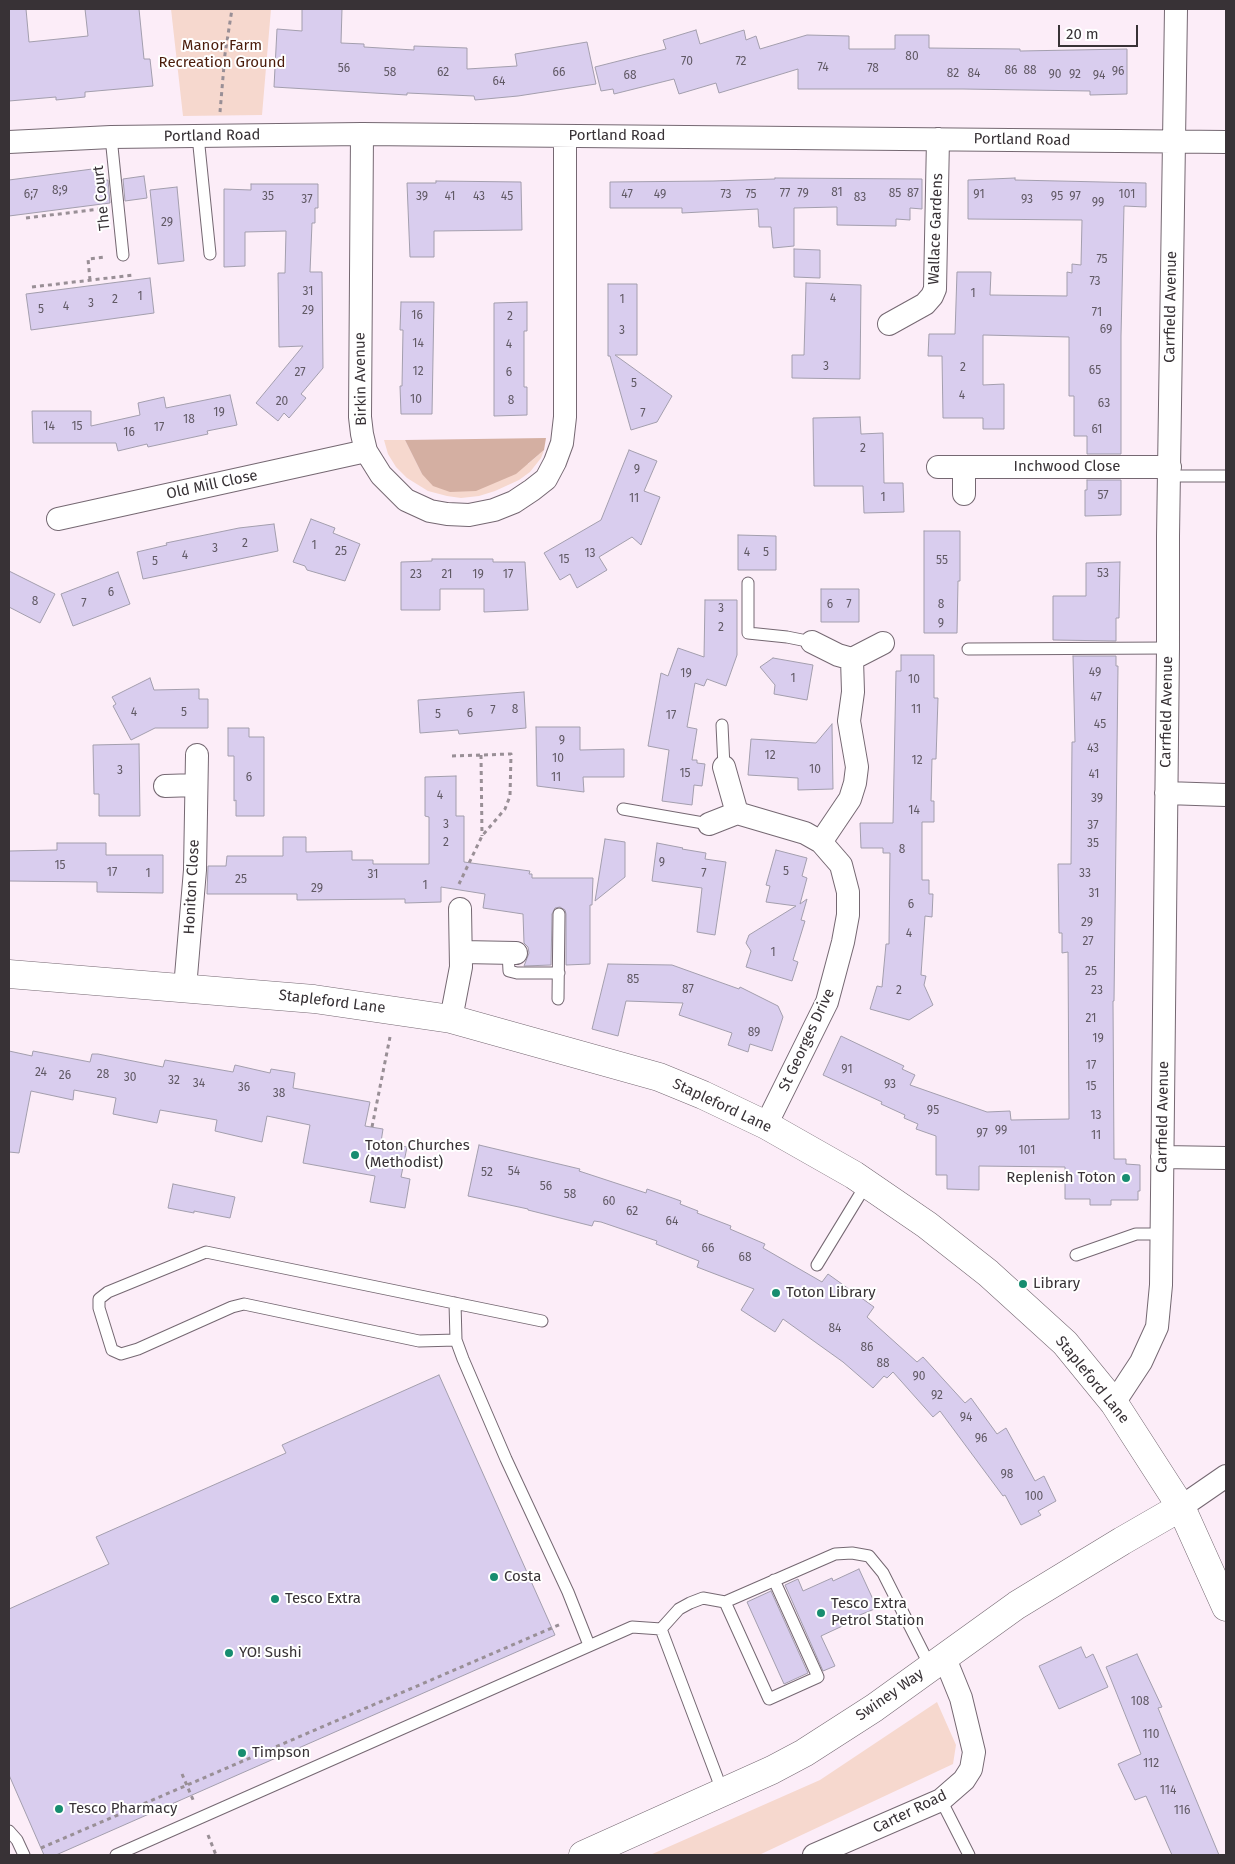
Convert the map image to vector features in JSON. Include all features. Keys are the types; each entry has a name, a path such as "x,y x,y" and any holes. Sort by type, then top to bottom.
{"main road":[{"name":"Stapleford Lane","path":"9,974 314,999 451,1019 659,1078 703,1095 766,1125 867,1183 962,1252 1065,1343 1114,1404 1181,1507 1226,1607"},
{"name":"Swiney Way","path":"582,1855 723,1793 804,1753 874,1708 1017,1605 1122,1540 1181,1507"}],"street":[{"name":"Carrfield Avenue","path":"1114,1404 1141,1362 1157,1326 1161,1285 1176,9"},
{"name":"Portland Road","path":"9,142 111,137 362,134 1226,142"},
{"name":"Birkin Avenue","path":"362,134 360,417 366,450 372,463 381,475 406,500 430,511 469,515 494,510 514,502 546,479 562,443 565,418 565,136"},
{"name":"Wallace Gardens","path":"889,324 925,304 935,289 938,139"},
{"name":"Old Mill Close","path":"58,519 366,450"},
{"name":"Inchwood Close","path":"938,466 1170,472"},
{"path":"964,466 964,494"},
{"path":"812,642 833,653 852,659 883,643"},
{"path":"821,842 850,799 855,783 857,767 849,721 853,692 852,659"},
{"name":"Honiton Close","path":"185,988 195,870 197,755"},
{"path":"709,824 737,812 724,767"},
{"path":"165,786 196,785"},
{"path":"1166,793 1226,794"},
{"name":"St Georges Drive","path":"737,812 805,833 821,842 840,865 848,892 848,916 843,942 834,982 825,1008 766,1125"},
{"path":"451,1019 462,952 460,909"},
{"path":"462,952 512,952"},
{"path":"1162,1157 1226,1158"},
{"path":"1181,1507 1226,1476"},
{"name":"Carter Road","path":"814,1855 941,1800 964,1780 972,1769 974,1752 961,1698 937,1661"}],"lane":[{"path":"208,135 210,254"},
{"name":"The Court","path":"111,137 123,255"},
{"path":"1170,472 1226,476"},
{"path":"748,583 748,634 787,637 812,642"},
{"path":"968,649 1168,648"},
{"path":"722,725 724,767"},
{"path":"623,809 709,824"},
{"path":"558,999 559,914"},
{"path":"512,952 509,971 517,973 559,972"},
{"path":"817,1265 867,1183"},
{"path":"1076,1255 1136,1234 1161,1234"},
{"path":"456,1340 419,1341 244,1304 232,1307 138,1349 121,1354 112,1350 99,1308 99,1299 108,1292 206,1252 542,1321"},
{"path":"455,1303 456,1340 506,1459 543,1537 589,1645"},
{"path":"661,1629 679,1609 690,1603 704,1598 725,1602 835,1554 852,1553 869,1556 883,1573 937,1661"},
{"path":"725,1602 770,1699 818,1677 774,1580"},
{"path":"116,1855 632,1627 661,1629"},
{"path":"661,1629 723,1793"},
{"path":"941,1800 969,1855"},
{"path":"9,1831 17,1840 24,1855"}],"path":[{"path":"208,135 225,54 232,9"},
{"path":"26,218 118,207"},
{"path":"90,280 88,260 123,255"},
{"path":"32,287 134,275"},
{"path":"452,756 511,754 510,796 505,809 482,836 459,883 457,899 460,909"},
{"path":"481,755 482,836"},
{"path":"372,1127 395,1010"},
{"path":"24,1855 578,1617"}],"green space":[{"name":"Manor Farm Recreation Ground","path":"171,9 271,9 262,115 183,116"},
{"path":"384,440 405,440 422,474 528,464 544,450 541,458 530,472 519,480 479,496 461,498 428,491 407,478 396,467 388,454"},
{"path":"937,1702 956,1745 953,1764 759,1855 650,1855 820,1780"}],"shaded area":[{"path":"546,438 544,450 516,474 476,491 450,492 433,486 422,474 405,440"}],"building":[{"path":"9,9 26,9 29,42 88,36 85,9 139,9 144,59 150,59 153,86 85,92 85,97 56,100 56,97 9,101"},
{"path":"302,9 342,9 341,43 364,44 364,47 414,50 414,46 467,48 467,69 517,66 515,54 587,42 596,84 518,96 475,100 474,96 407,93 407,95 274,87 277,29 302,31"},
{"path":"696,30 700,44 744,30 746,40 756,36 760,49 807,35 849,36 849,49 895,49 895,35 929,35 929,48 1020,49 1020,51 1127,49 1127,94 1090,95 1090,91 963,89 798,89 798,69 719,93 716,83 679,94 674,79 614,94 613,89 601,91 595,67 666,49 663,40"},
{"path":"100,168 102,181 108,180 110,203 9,216 9,180"},
{"path":"144,176 147,198 125,201 123,179"},
{"path":"775,178 922,179 922,209 910,208 910,220 896,219 896,226 837,225 837,207 794,208 794,246 773,248 771,227 759,227 758,209 682,213 682,208 610,208 610,182"},
{"path":"1015,178 1015,180 1146,183 1146,207 1124,206 1121,454 1087,454 1087,436 1074,436 1074,396 1069,396 1069,337 983,335 983,385 1004,384 1004,429 983,429 983,418 943,418 942,356 928,356 929,334 955,334 957,272 991,272 990,295 1067,296 1067,272 1072,273 1072,264 1081,265 1082,220 968,219 968,180"},
{"path":"436,181 521,182 522,230 434,231 434,257 410,257 407,183 436,183"},
{"path":"251,184 318,184 318,208 315,208 315,223 312,223 310,272 322,272 323,368 301,394 306,398 289,418 284,413 278,421 256,403 303,346 279,347 278,273 285,273 286,231 245,232 245,266 224,267 224,189 251,190"},
{"path":"177,187 184,261 158,264 150,190"},
{"path":"794,249 820,250 820,278 794,277"},
{"path":"150,278 154,313 31,330 26,294"},
{"path":"806,283 861,285 860,379 792,378 792,355 804,355"},
{"path":"608,284 637,284 637,355 615,355 672,396 657,422 631,430 610,356 608,356"},
{"path":"401,302 434,302 432,414 401,414 400,386 402,386 403,330 400,330"},
{"path":"527,302 527,331 524,331 524,387 527,387 527,415 494,416 494,303"},
{"path":"230,395 237,425 207,431 208,434 148,447 147,444 118,451 116,443 33,443 32,411 91,411 91,426 140,415 138,403 164,397 166,408"},
{"path":"860,417 861,434 883,433 884,483 903,483 904,512 864,513 863,486 814,486 813,418"},
{"path":"629,450 657,461 644,491 660,497 641,545 632,537 599,557 607,570 577,588 570,574 560,580 544,553 601,520"},
{"path":"1087,480 1121,480 1121,515 1085,516"},
{"path":"311,519 335,528 333,533 360,544 345,581 307,570 305,566 293,562"},
{"path":"274,524 278,551 143,579 137,552 167,545 166,543 239,528"},
{"path":"924,531 960,531 957,633 924,633"},
{"path":"738,535 776,536 776,570 738,570"},
{"path":"432,559 493,559 493,562 525,562 528,610 484,612 484,589 440,589 440,610 401,610 401,562 432,561"},
{"path":"1120,562 1119,618 1116,618 1116,641 1053,640 1053,596 1086,596 1086,563"},
{"path":"9,571 55,594 40,623 9,607"},
{"path":"118,572 130,604 73,626 61,594"},
{"path":"821,589 859,589 859,622 821,622"},
{"path":"705,600 737,600 737,655 726,686 707,679 704,686 695,683 687,727 697,729 692,760 705,764 702,786 694,785 692,805 662,801 669,750 648,746 661,673 668,676 678,648 704,657"},
{"path":"901,655 934,655 934,698 938,698 936,759 932,759 931,801 934,801 934,822 922,822 922,880 929,880 929,894 933,894 932,917 925,916 921,975 926,976 924,985 933,1005 909,1020 870,1009 877,986 882,987 886,944 889,944 890,853 883,853 883,848 861,848 860,823 893,823 896,671 901,671"},
{"path":"1073,656 1116,656 1116,666 1118,666 1113,1001 1114,1159 1126,1159 1126,1164 1140,1165 1140,1191 1138,1191 1138,1200 1111,1200 1111,1205 1090,1205 1090,1199 1065,1199 1065,1167 979,1166 979,1190 947,1189 947,1175 936,1175 936,1136 916,1129 918,1124 904,1118 905,1115 881,1104 882,1102 823,1075 841,1036 904,1066 902,1069 915,1075 910,1085 987,1112 1010,1111 1011,1120 1069,1119 1068,952 1062,953 1062,933 1059,933 1058,864 1071,864 1072,742 1075,742"},
{"path":"773,658 813,665 807,700 774,694 775,685 760,667"},
{"path":"150,678 154,690 199,689 199,699 208,699 208,728 155,728 131,740 113,706 116,704 112,697"},
{"path":"524,692 526,728 459,734 458,730 420,733 418,700"},
{"path":"832,724 833,789 798,790 798,778 748,775 751,739 816,743"},
{"path":"536,727 580,727 580,750 624,749 624,777 583,777 584,792 537,786"},
{"path":"228,728 249,728 249,737 264,737 264,816 236,816 234,756 228,756"},
{"path":"139,744 140,816 99,816 99,794 94,794 93,745"},
{"path":"456,776 456,816 464,816 464,862 530,871 529,874 532,874 532,878 593,878 592,905 590,905 590,964 566,965 566,914 565,910 560,907 555,908 552,914 551,965 524,966 529,953 528,947 524,943 523,914 483,908 485,894 441,887 441,902 405,903 405,899 297,900 297,894 207,894 208,866 226,866 227,856 283,856 283,837 306,837 306,852 352,851 352,860 373,860 373,864 429,864 429,817 425,816 425,777"},
{"path":"605,839 625,842 625,877 595,901"},
{"path":"57,843 106,843 106,855 163,855 163,893 97,892 97,882 9,881 9,851 57,850"},
{"path":"657,843 706,853 705,859 726,862 715,935 697,932 702,888 652,881"},
{"path":"776,850 807,858 802,876 807,878 800,904 807,899 801,920 805,921 793,960 798,962 792,981 746,967 751,951 746,943 749,935 796,906 766,902 770,886 766,885"},
{"path":"608,964 672,965 739,989 740,987 778,1006 783,1017 772,1051 750,1044 748,1052 728,1045 732,1033 679,1015 683,1003 626,1001 618,1036 592,1029"},
{"path":"9,1051 32,1056 33,1051 90,1062 92,1054 98,1054 163,1067 165,1060 233,1072 235,1065 270,1073 271,1069 295,1073 293,1088 370,1102 365,1126 383,1129 381,1142 407,1147 401,1177 410,1179 405,1208 370,1202 375,1176 303,1163 310,1125 267,1116 262,1142 215,1131 217,1120 160,1110 157,1123 113,1114 116,1098 74,1090 73,1100 31,1091 19,1153 9,1152"},
{"path":"479,1145 580,1169 579,1171 646,1193 647,1189 681,1201 680,1204 698,1211 697,1213 731,1226 730,1229 765,1244 763,1248 822,1282 828,1274 874,1307 867,1317 917,1362 923,1357 965,1403 971,1398 997,1434 1006,1428 1035,1481 1044,1476 1056,1501 1038,1511 1041,1515 1021,1525 1005,1495 1003,1496 940,1411 933,1417 893,1372 887,1378 884,1376 873,1388 843,1362 783,1319 775,1332 741,1310 754,1289 697,1267 699,1261 656,1244 657,1241 601,1222 594,1221 592,1226 468,1196"},
{"path":"173,1184 235,1197 230,1218 168,1208"},
{"name":"Tesco Extra","path":"439,1375 555,1635 56,1855 44,1855 9,1775 9,1609 109,1564 96,1537 286,1453 282,1445"},
{"path":"859,1569 877,1608 850,1619 851,1622 821,1636 835,1666 823,1671 785,1585 798,1579 803,1591 832,1578 833,1581"},
{"path":"771,1591 808,1673 784,1684 747,1602"},
{"path":"1081,1647 1086,1658 1093,1654 1108,1687 1059,1709 1039,1666"},
{"path":"1137,1654 1162,1707 1158,1708 1219,1855 1172,1855 1146,1796 1135,1800 1118,1764 1141,1754 1106,1667"}],"place":[{"name":"Toton Churches (Methodist)","path":"355,1155"},
{"name":"Replenish Toton","path":"1126,1178"},
{"name":"Library","path":"1023,1284"},
{"name":"Toton Library","path":"776,1293"},
{"name":"Costa","path":"494,1577"},
{"name":"Tesco Extra","path":"275,1599"},
{"name":"Tesco Extra Petrol Station","path":"821,1613"},
{"name":"YO! Sushi","path":"229,1653"},
{"name":"Timpson","path":"242,1753"},
{"name":"Tesco Pharmacy","path":"59,1809"}]}
